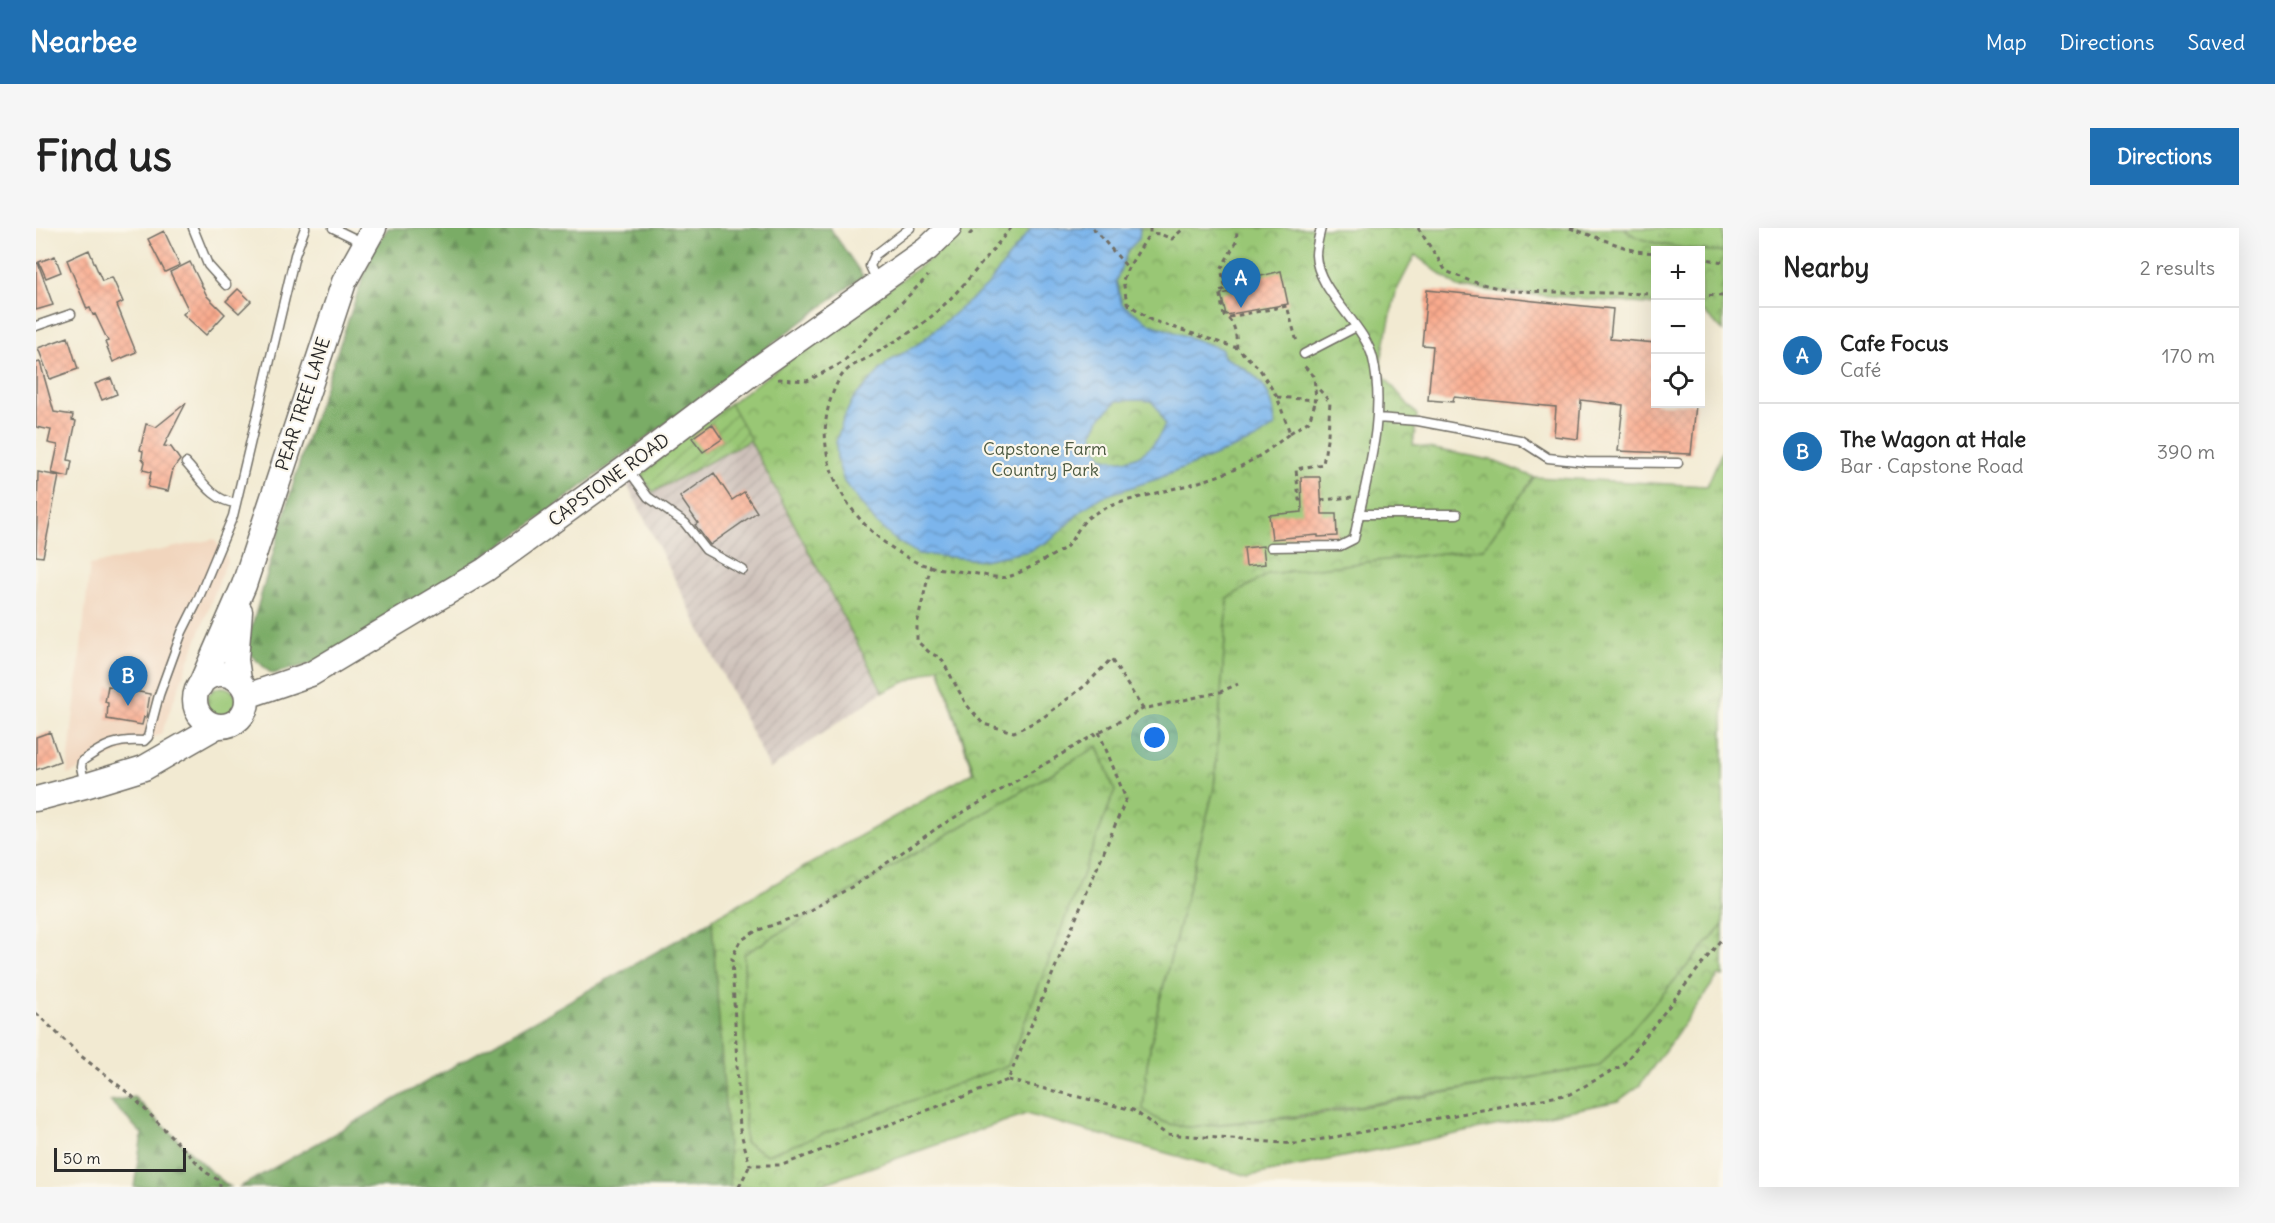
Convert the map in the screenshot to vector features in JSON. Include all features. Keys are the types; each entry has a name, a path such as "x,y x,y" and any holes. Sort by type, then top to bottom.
{"street":[{"name":"CAPSTONE ROAD","path":"243,688 311,674 475,576 626,468 757,369 927,249 958,232"},
{"name":"PEAR TREE LANE","path":"197,694 244,585 344,282 369,236"},
{"name":"PEAR TREE LANE","path":"243,688 236,660 244,585"},
{"path":"36,799 127,775 157,762 217,726 234,723 240,718 247,704 243,688 231,675 214,675 197,694 190,717 172,738 157,762"},
{"path":"197,694 198,711 203,718 217,726"}],"lane":[{"path":"192,228 208,265 226,285"},
{"path":"85,786 82,760 106,744 129,740 144,741 148,737 170,663 233,516 295,255 305,228"},
{"path":"333,228 369,236"},
{"path":"878,285 870,266 875,255 910,228"},
{"path":"1271,547 1340,546 1354,539 1377,418 1377,381 1373,356 1325,282 1316,256 1321,228"},
{"path":"36,326 71,314"},
{"path":"1304,354 1356,327"},
{"path":"1377,418 1418,421 1520,440 1548,458 1587,462 1678,463"},
{"path":"186,463 218,498 236,503"},
{"path":"626,468 648,497 685,523 706,550 743,570"},
{"path":"1359,514 1457,514"}],"path":[{"path":"958,232 976,228"},
{"path":"1011,228 949,301 931,317 875,354 844,370 834,390 826,417 825,453 837,485 862,524 915,561 945,569 1008,578 1065,549 1089,516 1109,505 1208,480 1240,468 1267,453 1290,433 1309,421 1316,400 1315,384 1314,376 1303,365"},
{"path":"1093,228 1128,268"},
{"path":"1150,228 1123,280 1127,303 1151,320 1237,348 1259,368 1277,397 1290,433"},
{"path":"1149,233 1160,234 1172,239 1184,228"},
{"path":"1418,228 1446,271 1470,281 1510,291 1651,294"},
{"path":"1570,228 1635,251 1651,253"},
{"path":"1580,232 1583,228"},
{"path":"1237,231 1236,242 1221,268 1226,289 1219,291 1224,315 1228,317 1235,329 1237,348"},
{"path":"1705,259 1723,262"},
{"path":"757,369 781,380 807,381 842,363 933,270"},
{"path":"1705,295 1723,296"},
{"path":"1228,317 1287,306 1298,345"},
{"path":"1301,500 1299,500 1296,469 1323,464 1328,434 1330,402 1315,384"},
{"path":"1277,397 1316,400"},
{"path":"1321,500 1362,497"},
{"path":"931,565 916,624 917,641 930,653 941,658 966,705 983,724 1014,732 1041,719 1086,685 1111,659 1143,709"},
{"path":"739,1187 750,1165 740,1130 732,957 740,941 756,931 802,914 855,885 940,826 1099,732 1143,709 1220,692 1238,684"},
{"path":"1008,1080 1126,799 1099,732"},
{"path":"750,1165 782,1166 1008,1080 1133,1110 1166,1134 1296,1144 1570,1094 1623,1065 1723,938"},
{"path":"36,1013 81,1056 132,1096 207,1173 220,1181 220,1187"}],"shaded area":[{"path":"751,440 883,692 770,769 623,476 634,467 653,492"},
{"path":"214,539 228,558 161,734 67,775 90,565"}],"green space":[{"path":"388,228 830,228 863,276 518,534 322,661 272,674 245,650 305,444 373,249"},
{"name":"Capstone Farm Country Park","path":"964,228 1625,228 1642,239 1670,246 1651,246 1651,305 1459,288 1415,255 1396,292 1381,360 1382,374 1417,415 1413,445 1491,460 1534,477 1484,548 1268,574 1228,598 1214,788 1158,1007 1147,1064 1143,1109 1165,1122 1190,1127 1304,1117 1600,1066 1723,925 1723,976 1718,976 1640,1085 1618,1101 1249,1176 1026,1114 814,1187 731,1187 712,919 974,772 939,667 883,692 730,403 934,256","holes":["1098,746 1115,791 1008,1065 767,1155 745,1142 744,954"]},
{"path":"1625,228 1723,228 1723,253 1705,251 1705,246 1673,246 1655,243 1632,234"},
{"path":"1705,251 1723,253 1723,331 1705,314"},
{"path":"730,403 751,440 653,492 634,467","holes":["712,424 722,439 703,452 693,437"]},
{"path":"1723,449 1723,925 1600,1066 1297,1116 1190,1127 1165,1122 1143,1109 1147,1064 1158,1007 1214,788 1228,598 1268,574 1484,548 1534,477 1707,486"},
{"path":"1228,598 1214,788 1158,1007 1147,1064 1097,840 1115,791 1098,746 744,954 712,920 973,773 939,667 898,650"},
{"path":"222,687 233,691 237,702 233,713 222,717 211,713 207,702 211,691"},
{"path":"1098,746 1115,791 1008,1065 767,1155 745,1142 744,954"},
{"path":"712,920 731,1187 240,1187"},
{"path":"134,1097 209,1170 230,1187 134,1187 142,1134 110,1101"}],"water":[{"path":"1031,228 1140,228 1139,239 1128,250 1116,281 1122,304 1151,324 1222,349 1224,357 1245,369 1261,383 1271,401 1275,426 1256,439 1157,479 1101,497 1082,510 1051,540 1029,551 983,560 918,554 894,539 876,523 844,482 837,460 836,442 853,399 888,362 918,344 987,286","holes":["1117,401 1151,401 1158,409 1165,425 1154,443 1140,455 1131,459 1112,460 1102,457 1093,433 1101,417"]}],"building":[{"path":"164,231 180,265 165,272 148,239"},
{"path":"89,250 102,281 112,277 123,302 117,305 136,352 113,362 105,342 108,341 95,314 93,315 90,308 87,309 67,260"},
{"path":"55,256 61,272 46,278 39,262"},
{"path":"190,262 207,296 225,314 206,335 183,314 188,309 170,272"},
{"path":"36,263 38,263 53,305 36,310"},
{"path":"1281,271 1288,304 1226,315 1221,294 1239,290 1237,282"},
{"path":"238,289 251,301 239,313 226,301"},
{"path":"1427,290 1613,309 1610,339 1651,343 1651,408 1696,408 1691,454 1618,451 1623,405 1581,400 1578,439 1554,436 1556,407 1454,397 1453,402 1428,400 1433,346 1422,345"},
{"path":"68,337 78,369 50,379 38,348"},
{"path":"40,362 54,412 73,415 72,420 76,421 68,460 72,461 69,477 52,473 58,445 48,443 51,430 36,427 36,363"},
{"path":"111,378 117,394 102,400 95,384"},
{"path":"186,403 164,446 171,447 180,460 173,469 168,491 148,487 151,472 143,470 145,462 142,458 143,451 140,450 146,424 156,427"},
{"path":"712,424 722,439 703,452 692,438"},
{"path":"38,472 59,476 43,557 36,556"},
{"path":"714,473 732,500 744,492 757,512 710,545 695,525 698,523 680,497"},
{"path":"1301,477 1320,477 1322,514 1336,514 1337,536 1318,537 1318,535 1272,539 1269,515 1302,512"},
{"path":"1263,546 1265,564 1246,566 1244,548"},
{"path":"108,686 150,694 146,718 144,717 142,725 107,719 108,703 105,702"},
{"path":"50,732 60,761 36,770 36,737"}],"place":[{"name":"Cafe Focus","path":"1241,308"},
{"name":"The Wagon at Hale","path":"128,706"}]}
